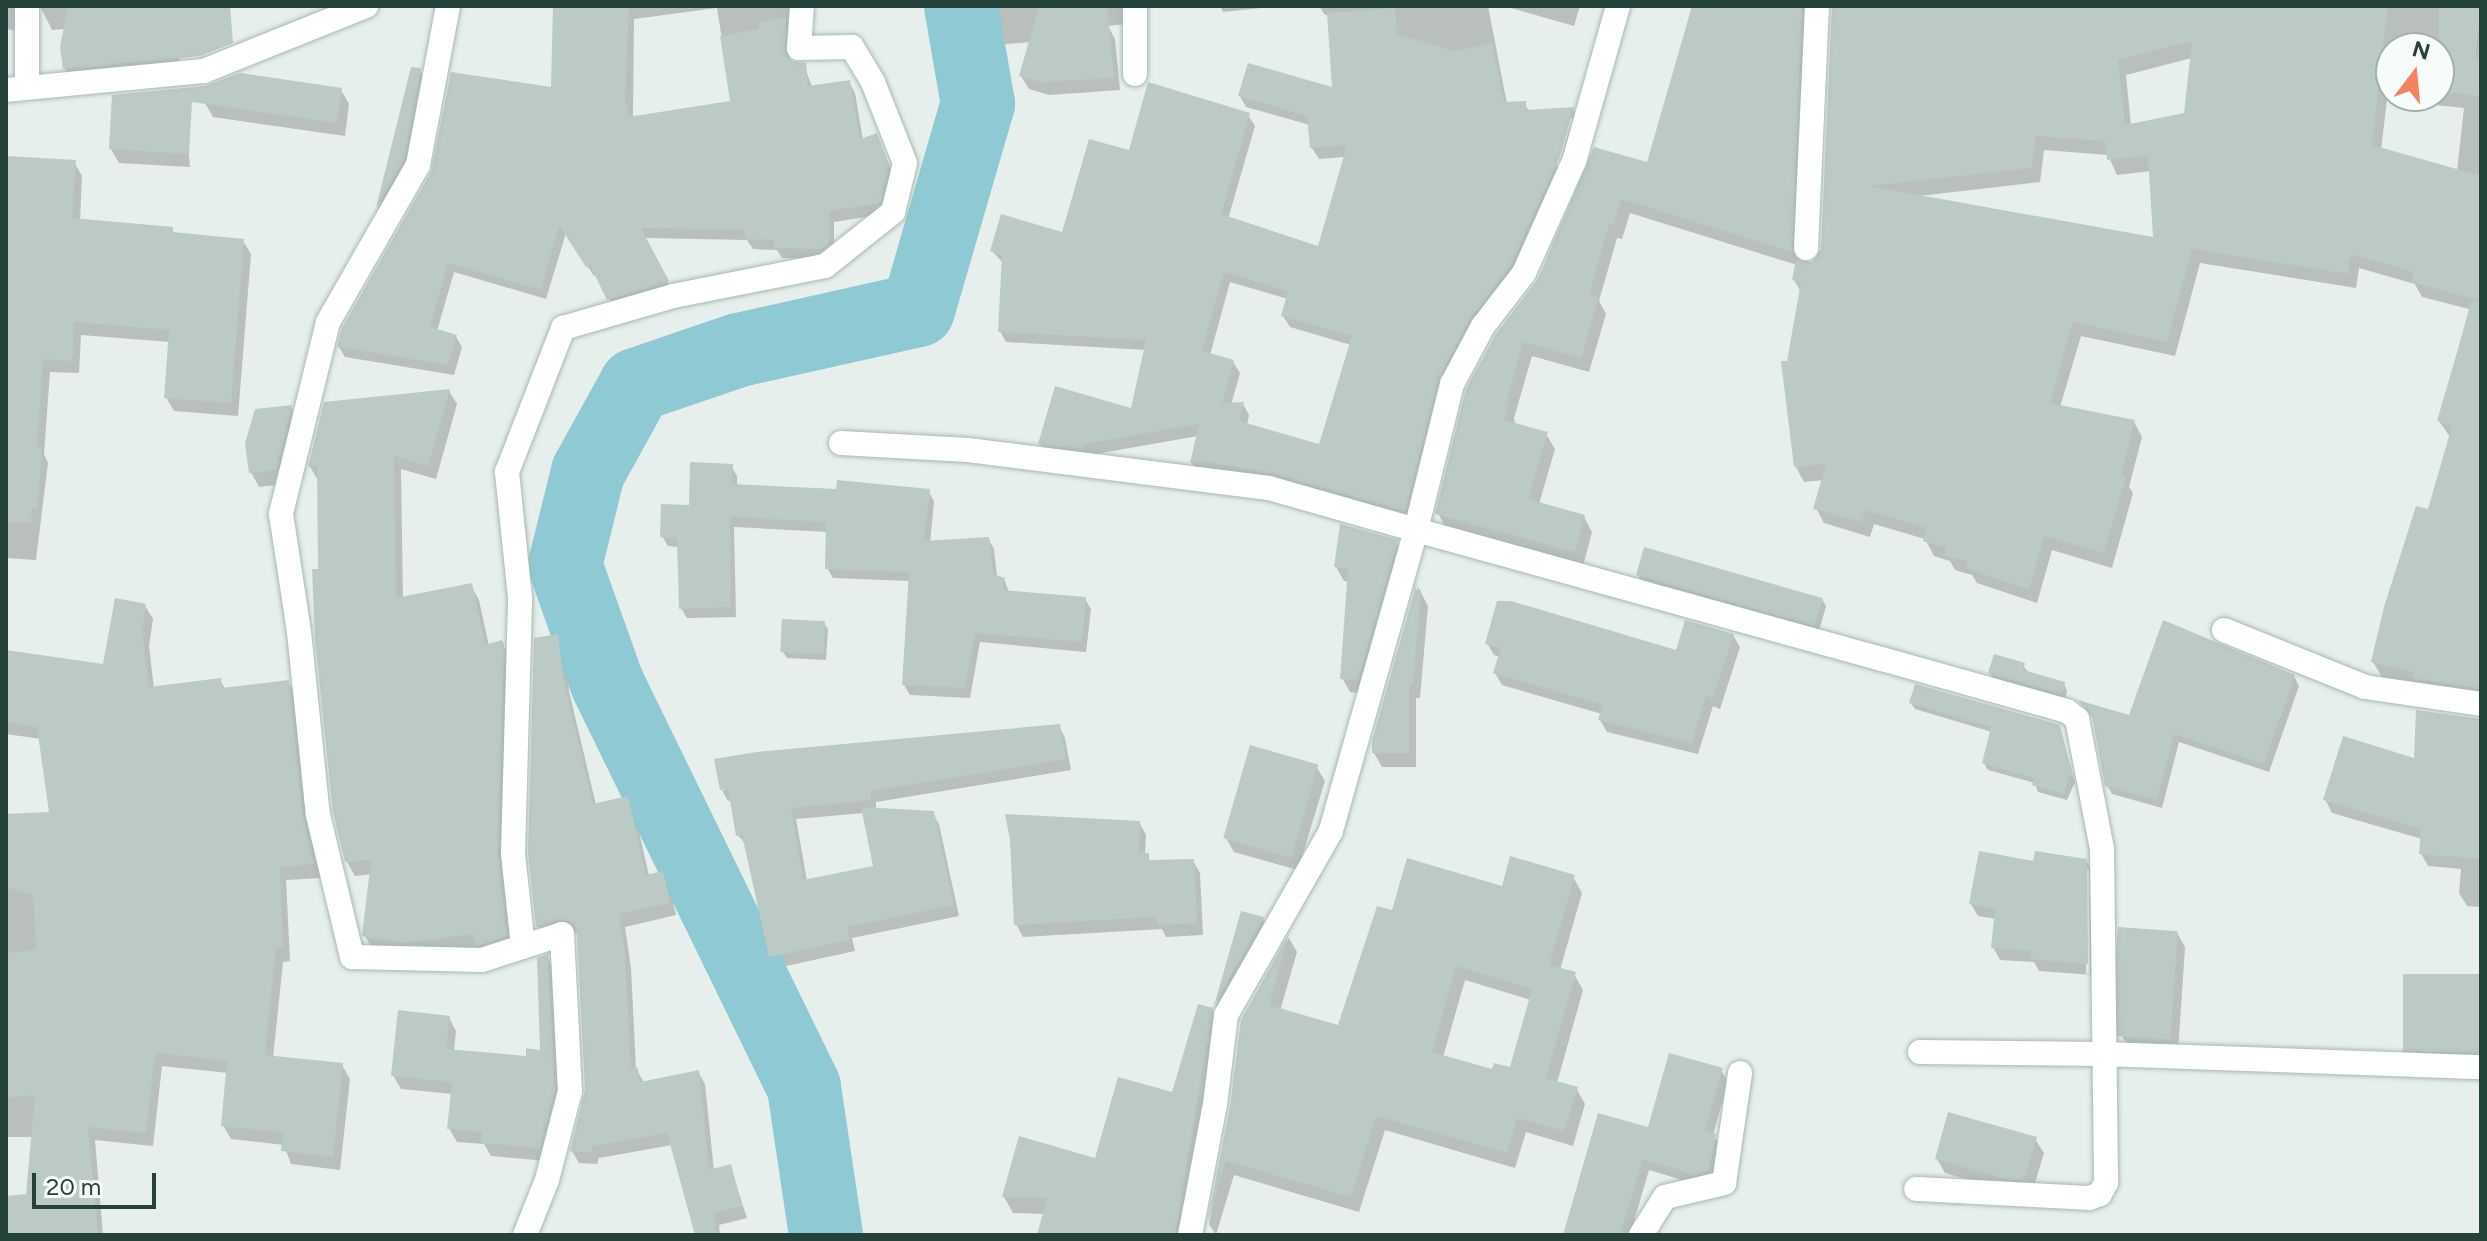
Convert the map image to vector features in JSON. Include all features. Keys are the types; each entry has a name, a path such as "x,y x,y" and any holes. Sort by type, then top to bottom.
{"street":[{"path":"27,6 17,88 204,71 366,6"},
{"path":"448,6 418,165 328,322 281,514 299,632 318,815 352,957 482,960 562,934 570,1091 547,1180 525,1235"},
{"path":"523,947 513,853 520,598 507,472 563,328 673,296 825,266 893,212 905,163 873,82 852,47 799,48 802,6"},
{"path":"1135,6 1135,74"},
{"path":"1190,1235 1215,1104 1226,1015 1331,831 1416,530 1452,384 1483,326 1524,273 1574,161 1618,6"},
{"path":"1806,248 1817,6"},
{"path":"841,443 968,450 1269,488 2067,711 2077,719 2102,849 2106,1183 2100,1194 2089,1198 1916,1189"},
{"path":"2224,630 2365,687 2481,704"},
{"path":"1920,1052 2103,1054 2481,1067"},
{"path":"1641,1235 1665,1197 1724,1183 1740,1073"}],"building":[{"path":"68,6 230,6 233,43 200,56 63,69 60,47"},
{"path":"553,6 629,6 625,105 628,105 628,117 730,101 720,36 759,29 758,22 786,18 785,54 792,61 806,63 808,86 850,80 860,139 877,133 889,164 880,203 829,211 829,244 822,249 774,248 774,240 745,239 745,230 641,228 669,281 607,300 590,265 586,267 559,225 541,290 448,263 430,327 457,335 448,365 337,347 342,328 431,172 451,72 551,87"},
{"path":"1039,6 1107,6 1114,78 1040,82 1019,76"},
{"path":"1692,6 1802,6 1792,252 1621,199 1614,225 1609,224 1589,294 1599,297 1581,358 1523,342 1506,404 1509,405 1504,420 1548,432 1528,499 1585,515 1575,552 1435,514 1466,389 1496,334 1538,279 1594,147 1647,162"},
{"path":"1832,6 2388,6 2385,32 2375,32 2376,112 2372,145 2481,176 2481,301 2411,282 2414,272 2351,254 2348,274 2192,249 2167,342 2073,322 2050,403 2135,420 2121,475 2126,477 2104,553 2044,536 2029,590 1966,568 1968,562 1944,555 1946,548 1923,541 1927,528 1865,510 1862,522 1813,509 1826,464 1794,467 1781,361 1787,361 1801,282 1792,280 1796,259 1812,262 1821,249","holes":["2192,41 2184,113 2125,125 2118,60","2036,136 2105,141 2107,160 2148,156 2153,237 1869,186 2032,168"]},
{"path":"2439,6 2481,6 2475,58 2481,59 2481,96 2455,94 2455,32 2439,32"},
{"path":"1395,8 1397,34 1454,51 1492,43 1504,102 1526,101 1526,110 1574,107 1560,156 1511,265 1470,319 1439,377 1405,511 1273,474 1209,462 1190,463 1199,424 1084,444 1083,449 1038,444 1055,386 1131,408 1146,340 998,332 1002,255 990,251 1001,214 1062,232 1089,139 1129,150 1148,82 1250,113 1221,214 1318,246 1347,145 1310,148 1307,116 1238,96 1248,63 1332,87 1327,13","holes":["1224,272 1288,291 1281,316 1352,336 1319,444 1239,421 1244,402 1222,403 1234,360 1202,351"]},
{"path":"411,67 421,68 404,160 376,208"},
{"path":"240,73 342,88 337,123 192,102 189,154 109,149 112,95 205,86"},
{"path":"6,156 76,160 72,218 173,227 173,232 244,239 231,403 164,398 169,330 74,322 72,361 43,359 37,447 42,447 37,509 32,509 31,523 6,522"},
{"path":"2472,301 2481,302 2481,689 2412,678 2414,672 2371,662 2384,607 2416,506 2428,509 2452,426 2437,421"},
{"path":"450,389 428,466 394,456 396,598 472,583 485,645 502,640 504,644 498,853 507,936 480,945 476,945 474,934 404,943 362,936 371,860 345,862 333,812 315,640 312,569 318,569 317,466 308,467 324,402"},
{"path":"292,405 276,470 249,473 245,443 255,409"},
{"path":"690,462 733,464 732,484 836,489 837,480 930,489 924,541 989,537 993,574 1005,578 1002,590 1086,597 1082,642 975,633 965,688 902,685 909,572 825,569 826,522 730,517 731,607 679,609 677,538 660,537 661,504 689,505"},
{"path":"1340,524 1398,540 1358,680 1340,679 1348,569 1334,567"},
{"path":"1644,547 1823,598 1815,626 1636,575"},
{"path":"1417,582 1416,590 1421,590 1413,685 1409,684 1409,753 1372,753 1372,741"},
{"path":"115,598 146,604 142,631 149,687 221,678 222,688 289,680 303,817 314,864 280,867 283,948 276,948 265,1055 343,1063 333,1157 281,1151 283,1132 221,1126 227,1061 155,1053 146,1133 88,1127 98,1235 6,1235 6,1196 26,1194 35,1095 6,1098 6,953 36,950 33,895 6,887 6,814 49,812 37,727 6,722 6,650 103,664"},
{"path":"1497,601 1511,601 1676,650 1685,620 1734,634 1713,698 1706,696 1692,743 1598,720 1603,705 1493,673 1501,648 1485,644"},
{"path":"782,619 825,621 823,654 780,652"},
{"path":"2163,620 2295,675 2264,764 2174,734 2157,800 2105,786 2092,716 2078,700 2129,715"},
{"path":"558,634 563,677 593,804 628,796 646,875 663,871 670,903 619,914 625,954 631,1068 638,1068 640,1082 699,1070 709,1170 731,1164 742,1206 714,1213 716,1235 695,1235 667,1133 593,1146 591,1153 570,1151 585,1090 577,933 575,926 565,919 536,927 528,852 534,638"},
{"path":"1994,654 2025,663 2023,670 2065,682 2062,694 1988,673"},
{"path":"1915,684 2060,725 2073,777 2069,776 2064,794 2032,785 2034,778 1982,763 1991,727 1909,703"},
{"path":"2416,710 2481,719 2481,859 2419,854 2421,829 2323,800 2343,736 2414,758"},
{"path":"1060,724 1066,759 871,791 871,800 791,808 803,880 873,866 861,807 934,811 954,905 847,927 850,940 769,957 742,835 736,836 728,789 720,790 714,759 757,752"},
{"path":"1250,745 1318,765 1292,858 1223,838"},
{"path":"1005,814 1140,821 1139,853 1149,853 1149,860 1194,859 1197,923 1157,925 1157,917 1014,925 1010,840"},
{"path":"1979,851 2033,861 2035,851 2087,859 2088,964 2030,959 2031,951 1991,948 1995,909 1969,904"},
{"path":"1510,856 1575,875 1549,965 1576,972 1546,1078 1578,1087 1564,1131 1517,1118 1507,1153 1376,1116 1351,1197 1226,1161 1207,1224 1230,1107 1241,1020 1289,934 1269,1005 1338,1025 1377,906 1392,910 1407,858 1502,886","holes":["1456,966 1532,989 1510,1067 1494,1063 1492,1069 1432,1052"]},
{"path":"1241,911 1264,917 1214,1006"},
{"path":"2118,927 2178,931 2170,1040 2110,1036"},
{"path":"548,954 555,1089 540,1148 481,1143 482,1132 447,1129 452,1082 391,1076 398,1010 450,1016 446,1049 526,1056 526,1048 540,1050 537,958"},
{"path":"2403,974 2481,974 2481,1052 2403,1052"},
{"path":"1198,1004 1213,1008 1175,1235 1037,1235 1047,1198 1002,1197 1019,1136 1095,1158 1118,1077 1172,1092"},
{"path":"1669,1053 1723,1068 1705,1130 1716,1134 1709,1171 1694,1175 1643,1159 1620,1235 1563,1235 1598,1113 1648,1127"},
{"path":"1948,1112 2037,1137 2024,1180 2002,1178 1935,1159"}],"waterway":[{"path":"826,1235 804,1087 607,683 565,565 588,472 636,385 739,350 918,310 978,104 961,6"}]}
